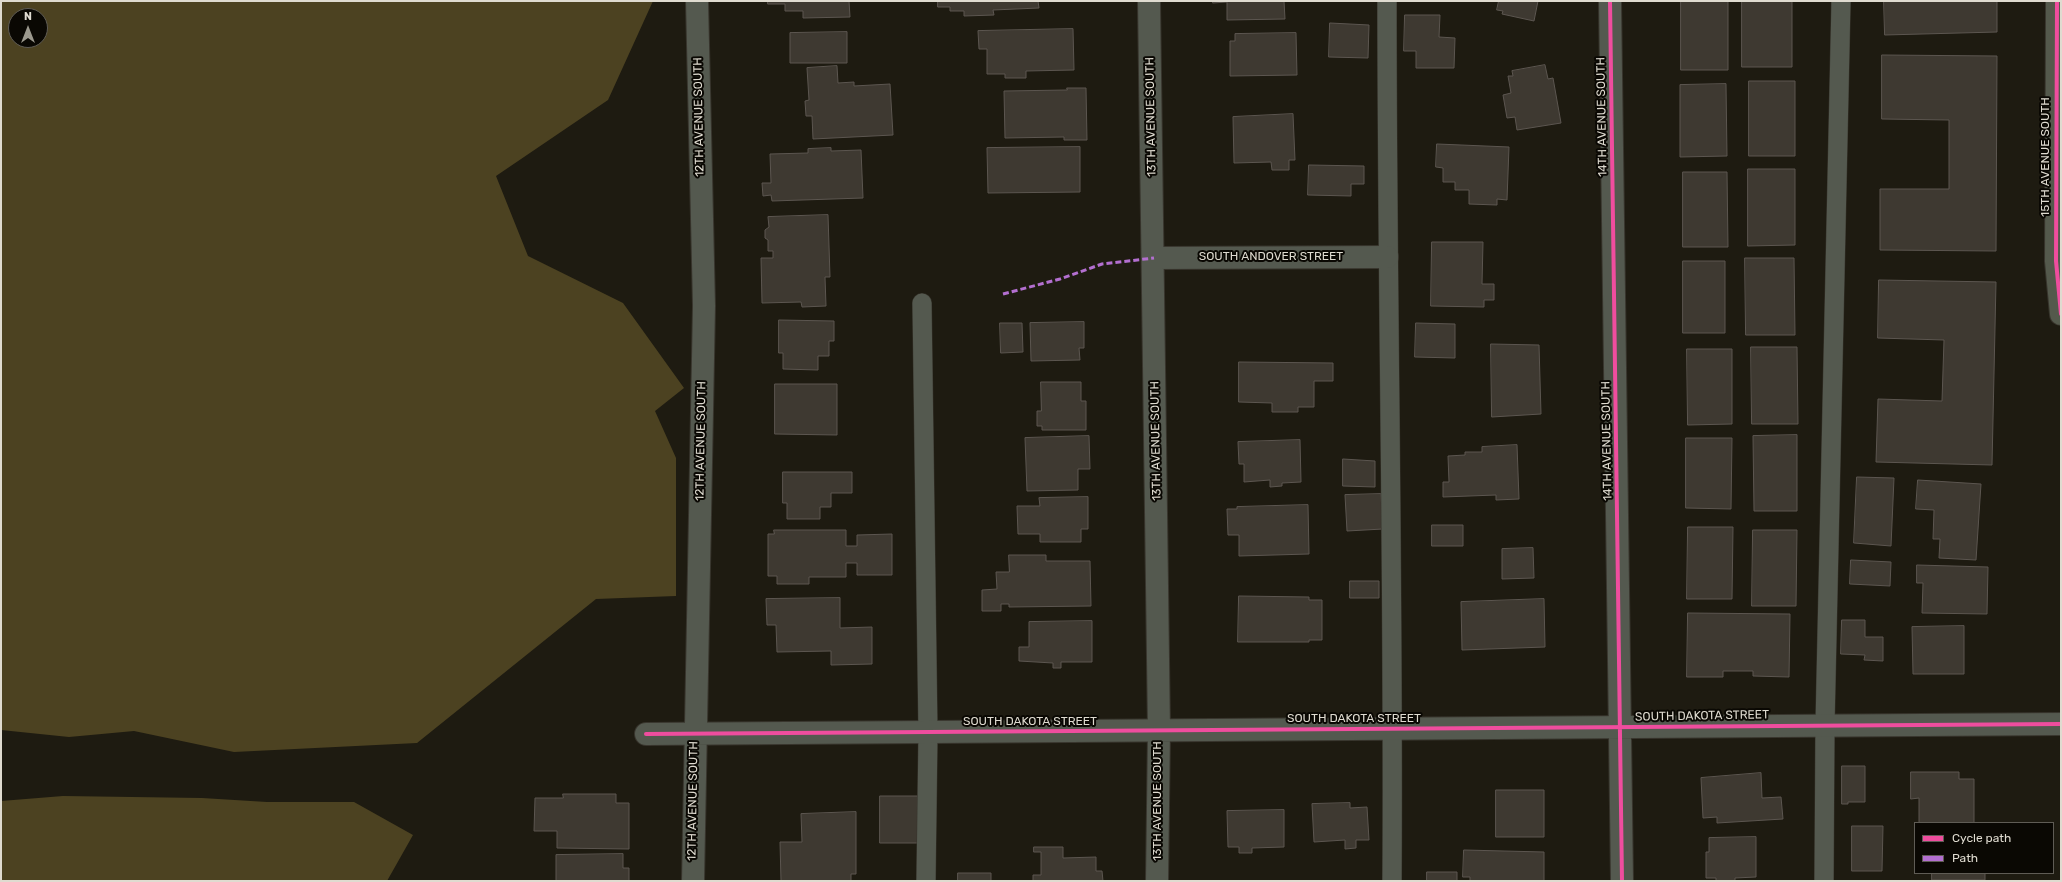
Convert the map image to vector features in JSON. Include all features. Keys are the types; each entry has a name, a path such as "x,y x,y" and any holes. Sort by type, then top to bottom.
{"main road":[{"name":"15TH AVENUE SOUTH","path":"2057,1 2056,261 2061,314"}],"street":[{"name":"12TH AVENUE SOUTH","path":"693,881 694,735 704,306 697,1"},
{"name":"13TH AVENUE SOUTH","path":"1149,1 1154,258 1159,731 1157,881"},
{"name":"14TH AVENUE SOUTH","path":"1610,1 1622,727 1622,881"},
{"name":"SOUTH ANDOVER STREET","path":"1154,258 1387,256"},
{"name":"SOUTH DAKOTA STREET","path":"646,734 694,735 2061,724"}],"lane":[{"path":"1387,1 1387,256 1393,729 1392,881"},
{"path":"1824,881 1825,725 1841,1"},
{"path":"922,303 928,733 926,881"}],"shaded area":[{"path":"1,1 653,1 608,100 496,176 528,256 623,303 684,388 655,411 676,458 676,596 596,599 417,743 234,752 134,731 69,737 1,730"},
{"path":"63,796 202,798 267,802 354,802 413,835 387,881 1,881 1,801"}],"building":[{"path":"768,1 849,1 850,17 803,18 803,11 785,11 785,4 768,4"},
{"path":"938,1 1038,1 1039,8 993,10 994,15 964,16 964,11 950,11 950,7 938,7"},
{"path":"1213,1 1284,1 1285,19 1227,20 1227,2 1213,3"},
{"path":"1499,1 1538,1 1534,21 1502,14 1503,11 1497,10"},
{"path":"1681,1 1728,1 1728,70 1681,70"},
{"path":"1742,1 1792,1 1792,67 1742,67"},
{"path":"1884,1 1997,1 1997,32 1885,35"},
{"path":"1405,15 1440,15 1439,37 1455,38 1454,68 1416,68 1416,51 1404,51"},
{"path":"1330,23 1369,25 1368,58 1329,57"},
{"path":"1073,29 1074,70 1026,71 1026,78 1005,78 1005,74 987,74 987,49 979,49 978,31"},
{"path":"847,32 847,63 790,63 790,33"},
{"path":"1296,33 1297,75 1230,76 1230,41 1235,41 1235,34"},
{"path":"1882,55 1997,56 1996,251 1880,250 1880,189 1949,189 1949,120 1882,119"},
{"path":"1545,65 1548,79 1553,78 1561,123 1517,130 1515,117 1507,118 1503,95 1511,93 1508,76 1513,76 1512,71"},
{"path":"837,66 838,83 854,82 854,86 890,84 893,135 813,139 812,116 806,116 805,101 809,100 807,68"},
{"path":"1749,81 1795,81 1795,156 1749,156"},
{"path":"1726,84 1727,156 1680,157 1680,85"},
{"path":"1067,88 1086,88 1087,140 1064,140 1064,137 1005,138 1004,91 1067,90"},
{"path":"1293,114 1295,160 1289,160 1289,170 1272,170 1271,162 1234,163 1233,117"},
{"path":"1437,144 1509,147 1507,200 1497,199 1497,205 1469,204 1469,190 1455,190 1455,182 1443,182 1443,168 1436,167"},
{"path":"1080,147 1080,192 988,193 987,148"},
{"path":"831,148 831,151 861,150 863,198 772,201 771,195 763,196 762,183 771,183 770,154 808,153 808,149"},
{"path":"1309,165 1364,166 1364,184 1351,184 1351,196 1308,195"},
{"path":"1748,169 1795,169 1795,245 1748,246"},
{"path":"1683,172 1727,172 1728,247 1683,247"},
{"path":"828,215 830,277 825,277 826,306 802,307 801,302 762,303 761,258 773,258 773,251 768,251 768,240 765,238 765,230 769,227 768,217"},
{"path":"1432,242 1483,242 1482,284 1494,284 1494,300 1484,300 1484,307 1431,306"},
{"path":"1745,258 1794,258 1795,335 1746,335"},
{"path":"1683,261 1725,261 1725,333 1683,333"},
{"path":"1879,280 1996,282 1992,465 1876,462 1878,399 1942,401 1944,340 1878,338"},
{"path":"779,320 834,321 834,341 829,341 829,356 818,356 818,370 783,369 783,353 779,353"},
{"path":"1084,322 1084,348 1079,348 1080,360 1031,361 1030,323"},
{"path":"1000,323 1022,323 1023,352 1001,353"},
{"path":"1416,323 1455,324 1455,358 1415,357"},
{"path":"1491,344 1539,345 1541,414 1492,417"},
{"path":"1751,347 1797,347 1798,424 1752,424"},
{"path":"1687,349 1732,349 1732,424 1688,425"},
{"path":"1239,362 1333,363 1333,381 1314,381 1314,407 1298,407 1298,412 1272,412 1272,403 1239,402"},
{"path":"1041,382 1081,382 1081,401 1086,401 1086,430 1042,430 1042,426 1037,426 1037,411 1041,411"},
{"path":"775,384 837,384 837,435 775,434"},
{"path":"1797,435 1797,511 1754,511 1753,436"},
{"path":"1089,436 1090,469 1078,469 1078,490 1027,491 1025,438"},
{"path":"1686,438 1732,438 1731,509 1686,508"},
{"path":"1300,440 1301,482 1282,483 1282,486 1270,487 1270,480 1244,482 1244,464 1239,464 1238,442"},
{"path":"1517,445 1519,499 1496,500 1496,495 1443,497 1443,482 1449,482 1448,456 1465,455 1465,452 1482,452 1482,447"},
{"path":"1343,459 1375,461 1375,487 1343,486"},
{"path":"783,472 852,472 852,493 831,493 831,507 820,507 820,519 787,519 787,503 783,503"},
{"path":"1857,477 1894,478 1891,546 1854,543"},
{"path":"1918,480 1981,484 1976,560 1939,558 1940,539 1933,539 1934,510 1916,509"},
{"path":"1381,494 1383,529 1347,531 1345,495"},
{"path":"1088,497 1088,529 1081,529 1081,542 1040,542 1040,534 1018,534 1017,506 1040,506 1039,498"},
{"path":"1308,505 1309,554 1239,556 1239,535 1228,535 1227,509 1237,509 1237,507"},
{"path":"1432,525 1463,525 1463,546 1432,546"},
{"path":"1688,527 1733,527 1732,599 1687,599"},
{"path":"774,530 846,530 846,546 857,546 857,535 892,534 892,575 857,575 857,563 846,563 846,577 809,577 809,584 777,584 777,576 768,576 768,534 774,534"},
{"path":"1753,530 1797,530 1796,606 1752,606"},
{"path":"1533,548 1534,578 1502,579 1502,549"},
{"path":"1009,555 1046,555 1046,561 1090,561 1091,606 1009,607 1009,604 1001,604 1001,611 982,611 982,590 997,589 996,572 1009,572"},
{"path":"1851,560 1891,562 1890,586 1850,584"},
{"path":"1917,565 1988,567 1987,614 1922,613 1923,583 1917,583"},
{"path":"1350,581 1379,581 1379,598 1350,598"},
{"path":"1239,596 1309,597 1309,600 1322,600 1322,640 1309,640 1309,642 1238,642"},
{"path":"840,598 840,628 872,627 872,664 831,665 831,651 777,652 776,625 767,625 766,599"},
{"path":"1544,599 1545,647 1462,650 1461,602"},
{"path":"1688,613 1790,614 1789,677 1753,676 1753,671 1723,671 1723,677 1687,677"},
{"path":"1842,620 1865,620 1865,637 1883,637 1883,661 1864,660 1865,655 1841,654"},
{"path":"1092,621 1092,662 1061,662 1061,668 1053,668 1053,663 1019,661 1019,647 1029,647 1029,622"},
{"path":"1964,626 1964,674 1913,674 1912,627"},
{"path":"1842,766 1865,766 1865,802 1848,802 1848,804 1842,804"},
{"path":"1911,772 1959,772 1959,779 1974,779 1974,822 1919,822 1919,798 1911,799"},
{"path":"1761,773 1762,798 1781,797 1783,819 1717,823 1717,817 1703,818 1701,778"},
{"path":"1496,790 1544,790 1544,837 1496,837"},
{"path":"563,794 616,794 616,803 629,803 629,849 557,848 557,831 534,831 535,798 563,798"},
{"path":"880,796 922,796 921,843 880,843"},
{"path":"1350,803 1350,808 1367,807 1369,840 1356,840 1356,848 1345,849 1345,840 1314,842 1312,804"},
{"path":"1284,810 1284,847 1252,848 1252,853 1239,853 1239,847 1228,847 1227,811"},
{"path":"856,812 856,874 851,874 851,881 781,881 780,842 802,842 801,814"},
{"path":"1852,826 1883,826 1882,871 1852,871"},
{"path":"1756,837 1756,877 1735,878 1735,881 1716,881 1716,878 1706,878 1706,852 1709,852 1709,838"},
{"path":"1034,847 1063,847 1063,858 1096,857 1096,871 1102,871 1103,881 1033,881 1033,875 1041,875 1041,852 1034,852"},
{"path":"1464,850 1544,852 1544,881 1470,881 1470,877 1463,877"},
{"path":"623,854 623,868 629,868 629,881 556,881 556,855"},
{"path":"1427,872 1457,872 1457,881 1427,881"},
{"path":"958,873 991,873 991,881 958,881"},
{"path":"1932,874 1985,874 1985,880 1932,880"}],"marked path":[{"path":"1003,294 1060,279 1102,264 1154,258"}],"cycle path":[{"path":"1610,1 1622,881"},
{"path":"2057,1 2056,261 2061,314"},
{"path":"646,734 2061,724"}]}
